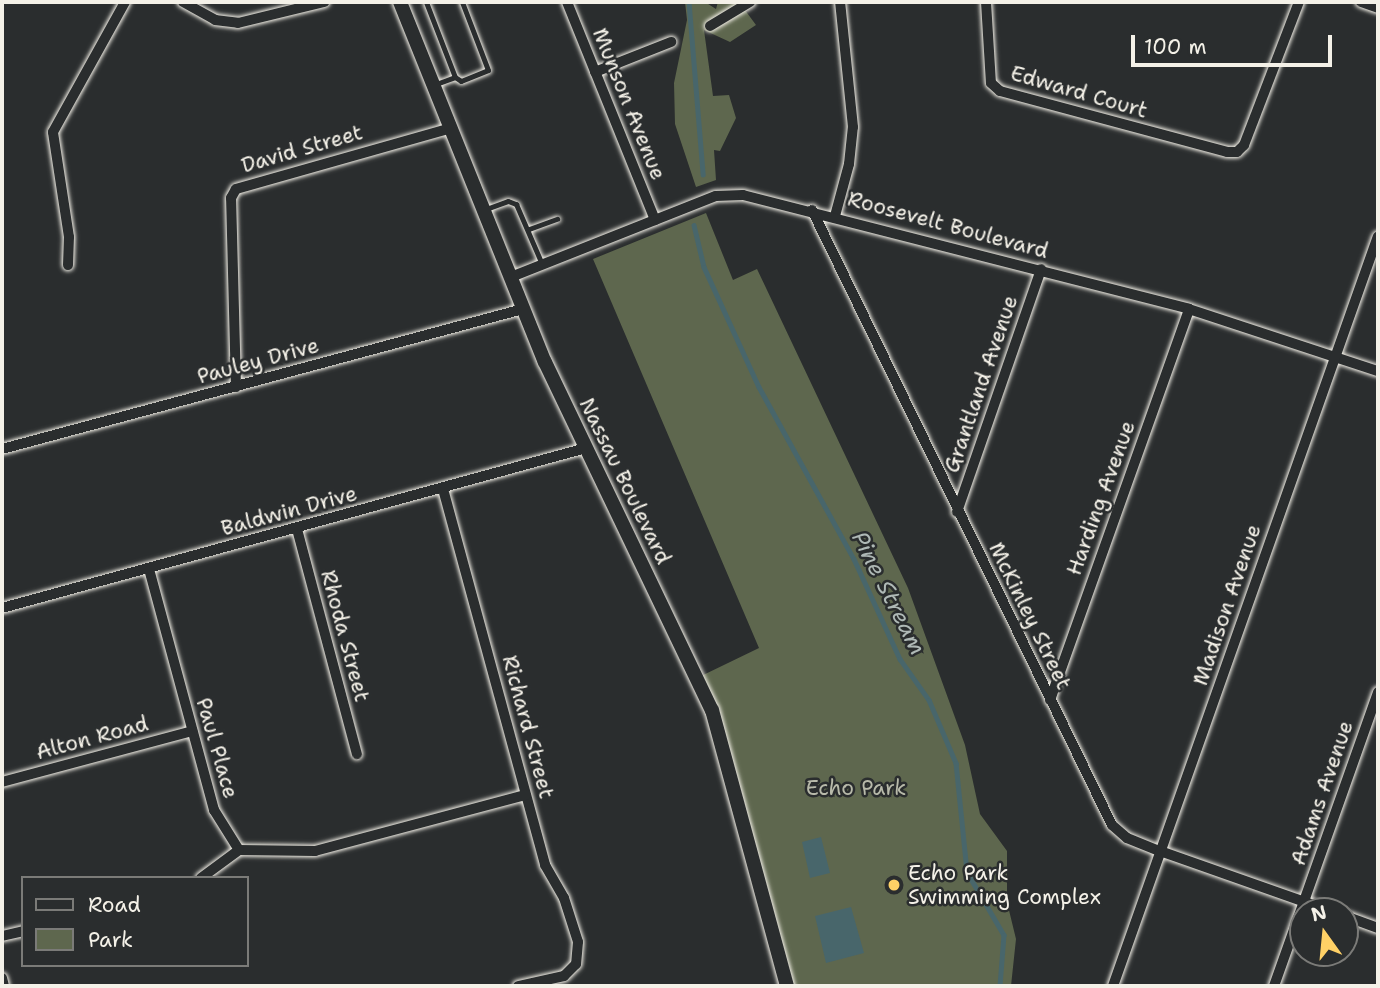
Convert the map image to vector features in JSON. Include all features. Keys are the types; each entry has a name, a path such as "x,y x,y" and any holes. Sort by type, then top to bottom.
{"main road":[{"name":"Nassau Boulevard","path":"400,2 523,309 586,449 712,710 787,986"}],"street":[{"path":"68,265 69,237 53,132 125,2"},
{"path":"183,2 215,20 239,23 324,2"},
{"name":"Munson Avenue","path":"567,2 654,220"},
{"path":"710,26 750,2"},
{"path":"835,215 849,164 853,127 840,2"},
{"name":"Edward Court","path":"986,2 991,83 1000,91 1237,152 1262,107 1299,2"},
{"path":"1361,2 1378,8"},
{"path":"595,72 671,42"},
{"name":"David Street","path":"236,387 231,198 236,188 451,128"},
{"name":"Roosevelt Boulevard","path":"511,277 726,194 835,215 1189,309 1378,371"},
{"name":"McKinley Street","path":"812,210 1112,825 1126,838 1290,897"},
{"name":"Madison Avenue","path":"1113,986 1378,236"},
{"name":"Grantland Avenue","path":"957,512 1041,269"},
{"name":"Pauley Drive","path":"2,449 523,309"},
{"name":"Harding Avenue","path":"1050,700 1189,309"},
{"name":"Baldwin Drive","path":"2,608 586,449"},
{"name":"Richard Street","path":"443,489 545,865 564,898 578,942 571,969 564,976 518,986"},
{"name":"Rhoda Street","path":"297,529 357,754"},
{"name":"Paul Place","path":"149,569 214,810 239,850"},
{"name":"Adams Avenue","path":"1306,897 1378,692"},
{"name":"Alton Road","path":"2,782 192,731"},
{"path":"204,876 239,850 315,851 526,795"},
{"path":"1359,921 1378,928"},
{"path":"2,936 21,931"},
{"name":"Adams Avenue","path":"1274,986 1289,944"},
{"path":"2,978 4,986"}],"lane":[{"path":"426,2 455,77 461,81 488,70 462,2"},
{"path":"433,85 455,77"},
{"path":"484,210 508,201 516,204 542,264"},
{"path":"529,229 557,219"}],"green space":[{"path":"685,2 705,2 716,9 718,2 739,2 756,25 730,42 704,30 713,96 729,95 736,118 720,151 714,150 716,180 696,187 675,124 674,83 687,20"},
{"name":"Echo Park","path":"706,213 733,280 757,269 908,588 965,745 980,814 1007,851 1007,902 1016,939 1011,986 787,986 697,678 759,648 593,259"}],"water":[{"path":"821,837 830,873 810,878 802,842"},
{"path":"851,907 864,953 826,963 815,916"}],"waterway":[{"name":"Pine Stream","path":"689,2 703,174"},
{"name":"Pine Stream","path":"694,225 704,267 759,387 854,559 900,659 929,700 956,763 967,872 1004,935 1000,986"}],"place":[{"name":"Echo Park Swimming Complex","path":"894,885"}]}
